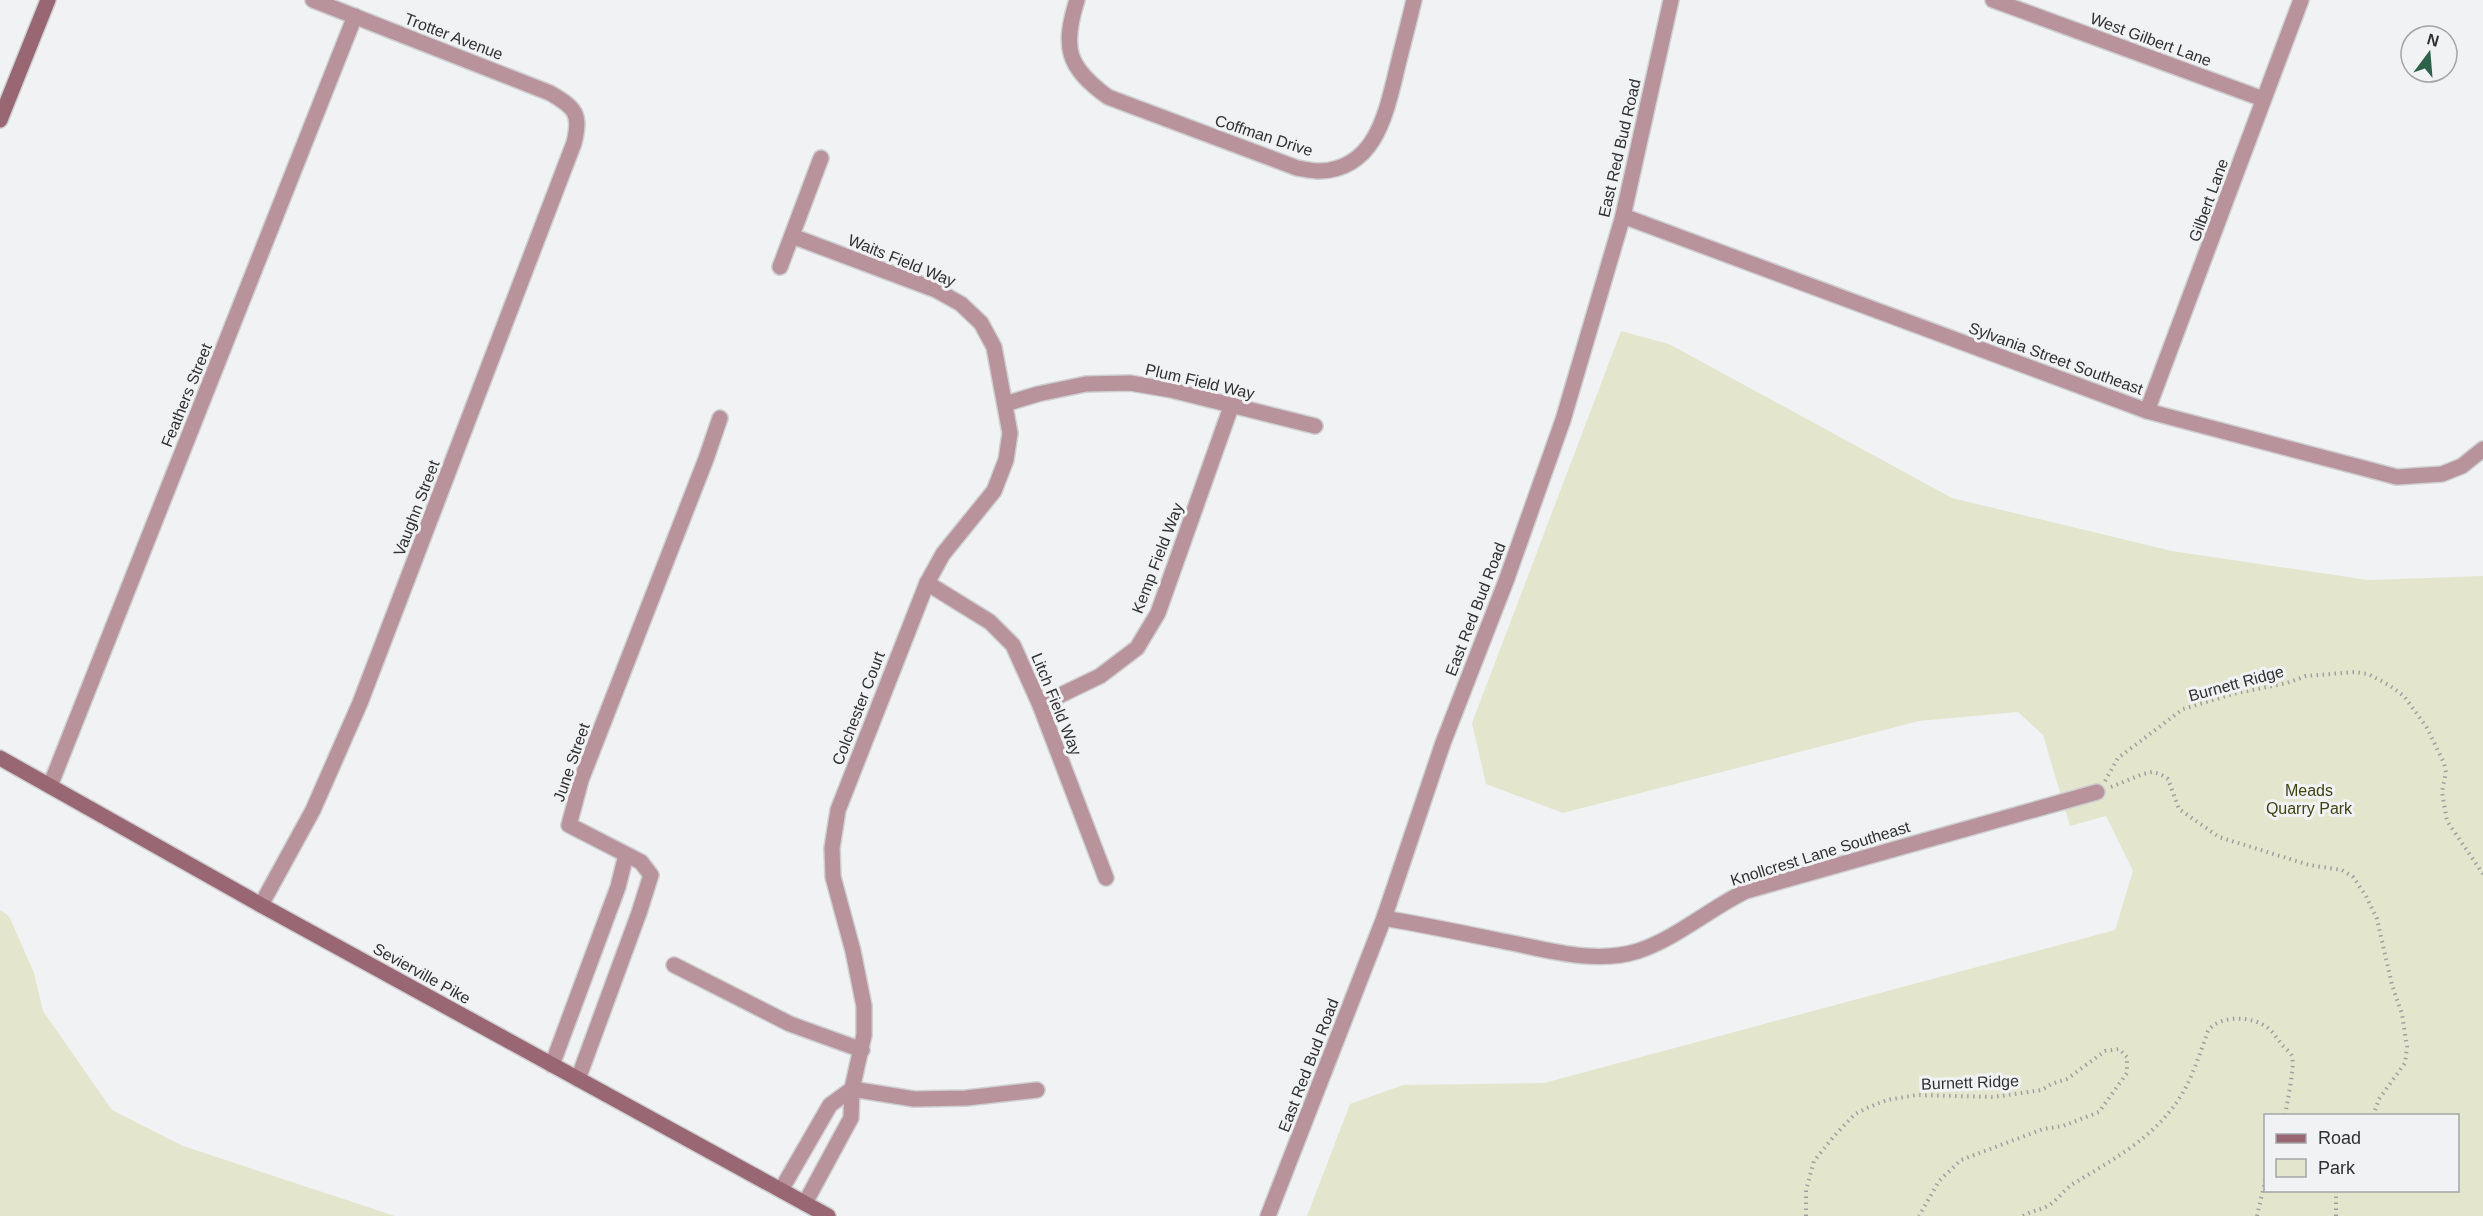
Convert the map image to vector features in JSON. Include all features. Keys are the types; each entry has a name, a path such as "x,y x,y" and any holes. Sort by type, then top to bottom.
{"street":[{"path":"0,120 48,0"},
{"name":"Trotter Avenue","path":"313,0 550,93 568,103 577,114"},
{"name":"Coffman Drive","path":"1077,0 1068,28 1069,51 1088,83 1108,97 1297,168 1320,171 1344,165 1361,154 1376,137 1386,113 1414,0"},
{"name":"East Red Bud Road","path":"1268,1216 1384,918 1443,743 1506,582 1563,420 1623,216 1671,0"},
{"name":"West Gilbert Lane","path":"1993,0 2263,99"},
{"name":"Gilbert Lane","path":"2147,411 2301,0"},
{"name":"Feathers Street","path":"50,786 355,16"},
{"name":"Vaughn Street","path":"261,905 313,810 360,703 574,143 578,127 577,114"},
{"path":"780,267 821,158"},
{"name":"Sylvania Street Southeast","path":"1623,216 2147,411 2397,477 2442,474 2462,466 2483,449"},
{"name":"Waits Field Way","path":"792,236 936,290 961,304 981,323 994,347 1005,404"},
{"name":"Plum Field Way","path":"1005,404 1086,384 1130,384 1171,390 1231,407 1315,426"},
{"name":"Colchester Court","path":"805,1203 851,1118 852,1089 862,1050 864,1006 854,951 833,877 832,848 838,810 927,583 943,555 994,491 1006,460 1010,433 1005,404"},
{"name":"Kemp Field Way","path":"1041,705 1100,676 1137,648 1158,613 1231,407"},
{"name":"June Street","path":"578,1079 651,874 641,862 569,825 582,780 720,418"},
{"name":"Litch Field Way","path":"927,583 990,622 1013,645 1041,705 1106,878"},
{"name":"Sevierville Pike","path":"0,758 261,905 828,1216"},
{"name":"Knollcrest Lane Southeast","path":"1384,918 1571,954 1609,957 1637,951 1663,940 1721,903 1746,891 2097,792"},
{"path":"552,1065 618,887 626,855"},
{"path":"674,965 790,1024 862,1050"},
{"path":"781,1190 830,1105 852,1089 914,1099 966,1098 1037,1090"}],"path":[{"name":"Burnett Ridge","path":"2097,792 2118,758 2183,709 2233,694 2287,683 2306,676 2355,672 2368,674 2390,685 2404,696 2427,728 2446,772 2442,792 2447,821 2483,874"},
{"path":"2097,792 2143,774 2152,772 2160,774 2168,779 2179,809 2218,837 2265,849 2309,866 2342,870 2353,877 2377,919 2392,985 2402,1014 2407,1047 2405,1063 2379,1099 2374,1114"},
{"path":"2023,1216 2047,1207 2068,1187 2111,1162 2154,1129 2192,1075 2208,1031 2212,1025 2221,1021 2242,1020 2267,1027 2291,1055 2294,1066 2289,1081 2285,1114"},
{"name":"Burnett Ridge","path":"1806,1216 1806,1190 1814,1161 1855,1114 1867,1108 1887,1100 1917,1095 1994,1097 2042,1090 2050,1084 2067,1079 2105,1051 2119,1049 2127,1057 2127,1073 2098,1112 2062,1126 2043,1129 1961,1160 1939,1181 1919,1216"},
{"path":"2257,1216 2264,1182"},
{"path":"2336,1192 2336,1216"}],"green space":[{"name":"Meads Quarry Park","path":"1621,331 1669,344 1952,498 2172,551 2368,580 2483,576 2483,1216 1307,1216 1350,1104 1403,1085 1544,1083 2115,930 2133,871 2106,816 2070,826 2043,735 2018,712 1919,721 1563,813 1486,784 1472,723"},
{"path":"0,910 9,916 34,973 43,1011 112,1110 183,1146 395,1216 0,1216"}]}
